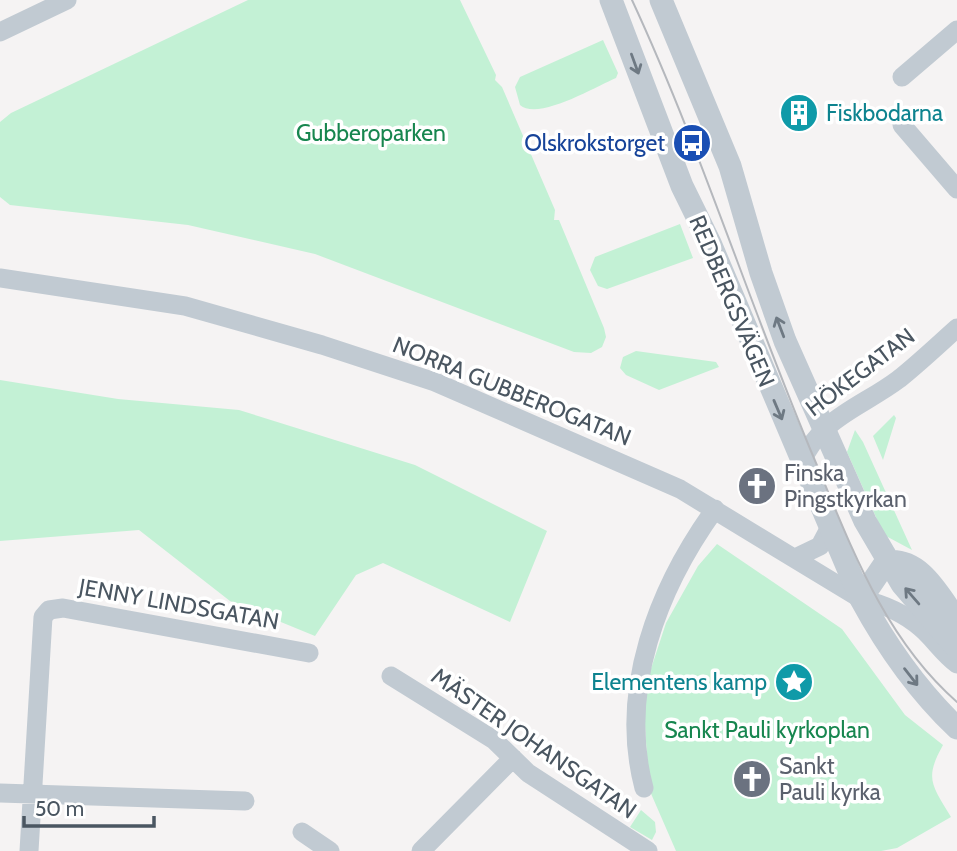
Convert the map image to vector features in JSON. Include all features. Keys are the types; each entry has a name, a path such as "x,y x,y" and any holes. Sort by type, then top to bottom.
{"street":[{"path":"0,32 67,0"},
{"name":"REDBERGSVÄGEN","path":"611,0 682,186 710,243 801,463 861,599 898,660 929,699 957,728"},
{"name":"REDBERGSVÄGEN","path":"661,0 730,166 773,308 824,427 886,562 957,648"},
{"path":"902,77 957,30"},
{"path":"902,125 957,190"},
{"name":"NORRA GUBBEROGATAN","path":"0,278 185,306 322,345 435,382 615,459 715,509 861,599 891,609 913,622 957,664"},
{"name":"HÖKEGATAN","path":"801,463 808,445 824,427 898,379 957,328"},
{"path":"644,788 636,718 652,624 673,576 715,509"},
{"path":"794,558 820,546 830,529"},
{"path":"861,599 886,562 903,561 916,568 957,620"},
{"name":"JENNY LINDSGATAN","path":"33,793 43,617 49,610 63,608 309,653"},
{"name":"MÄSTER JOHANSGATAN","path":"391,676 494,740 528,773 648,851"},
{"path":"421,851 513,758"},
{"path":"0,793 245,801"},
{"path":"29,851 33,793"},
{"path":"302,832 330,851"}],"green space":[{"name":"Gubberoparken","path":"248,0 460,0 496,75 495,80 502,87 555,210 554,220 559,220 604,328 606,337 602,347 591,353 574,352 315,254 188,225 10,205 0,197 0,122 11,113"},
{"path":"603,40 618,73 616,78 553,106 528,109 520,105 515,87 520,77"},
{"path":"680,224 693,258 607,289 598,286 590,270 595,257"},
{"path":"636,351 716,362 719,367 659,390 626,375 620,368 623,357"},
{"path":"0,380 118,399 239,410 415,465 547,531 510,622 383,563 356,575 315,636 230,601 139,530 0,541"},
{"path":"894,415 896,418 883,460 873,436"},
{"path":"855,430 912,550 884,535 847,452"},
{"name":"Sankt Pauli kyrkoplan","path":"717,544 842,629 905,715 943,745 932,774 935,789 951,817 897,848 881,851 676,851 649,789 643,693 666,623 698,566"},
{"path":"641,810 655,822 656,832 652,840 630,827"}],"tram line":[{"path":"632,0 681,115 792,405 857,560 890,621 910,650 957,702"}],"place":[{"name":"Fiskbodarna","path":"799,113"},
{"name":"Olskrokstorget","path":"692,143"},
{"name":"Finska Pingstkyrkan","path":"757,486"},
{"name":"Elementens kamp","path":"794,682"},
{"name":"Sankt Pauli kyrka","path":"752,779"}]}
